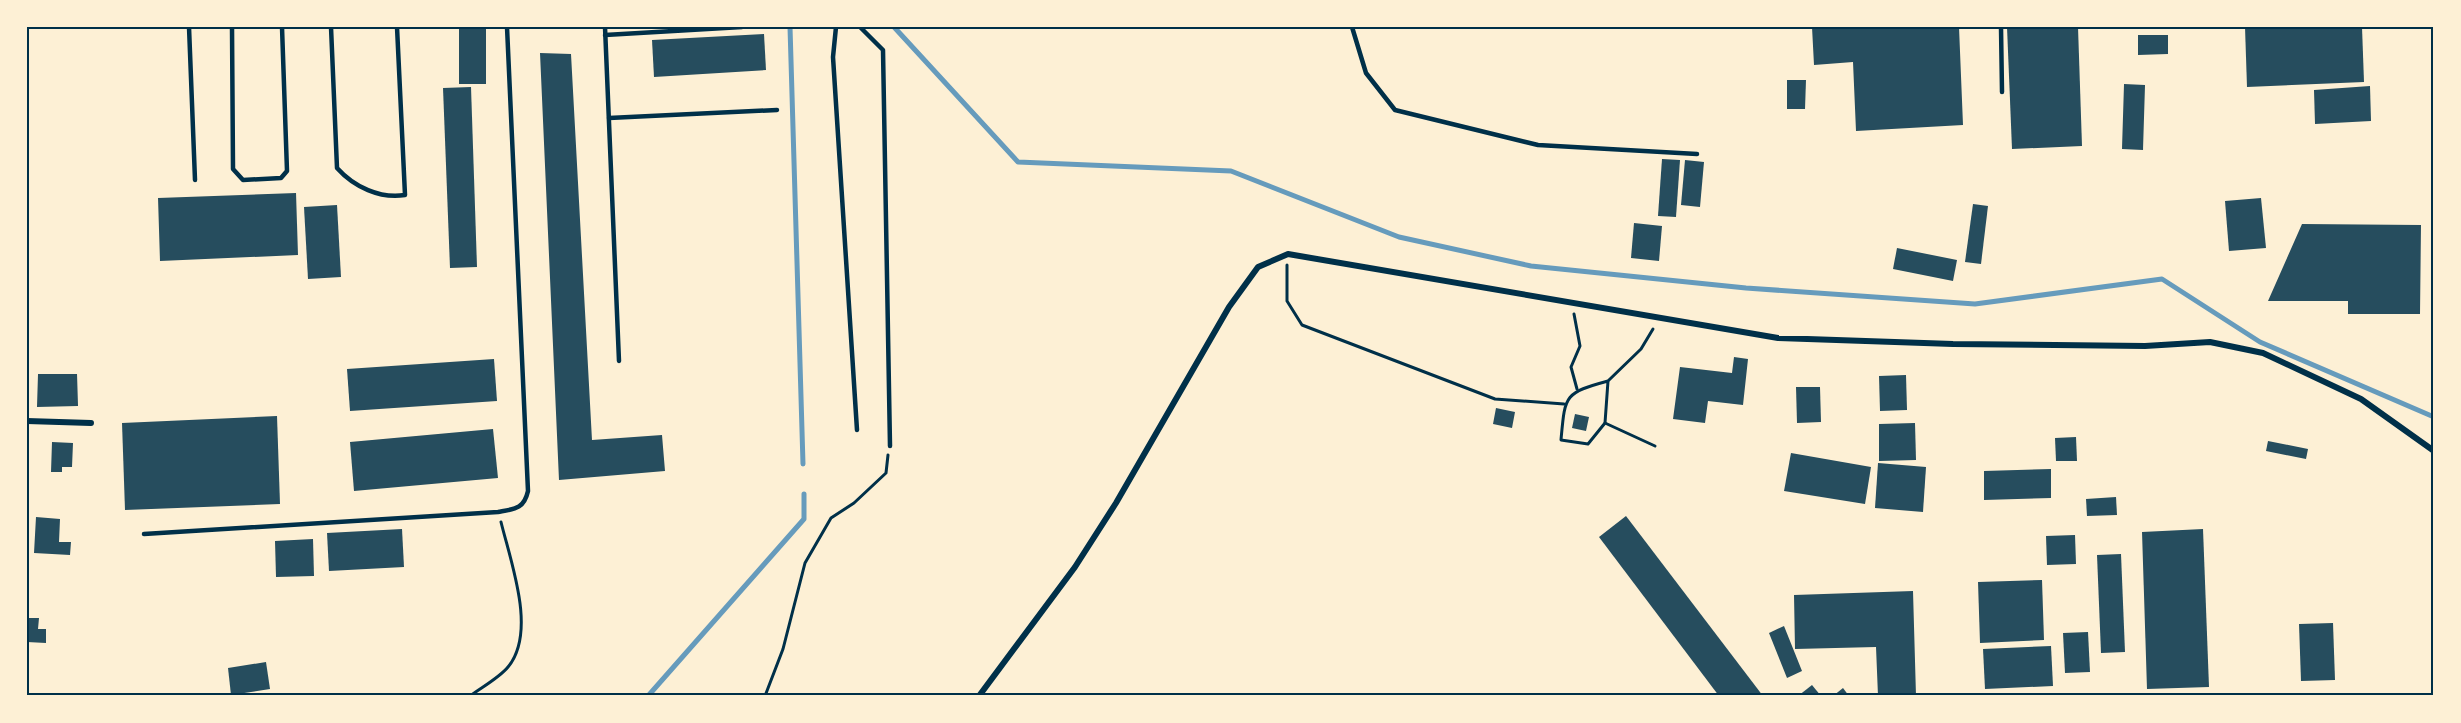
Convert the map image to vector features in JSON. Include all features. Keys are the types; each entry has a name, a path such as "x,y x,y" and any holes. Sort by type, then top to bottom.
{"street":[{"path":"979,696 1075,567 1116,503 1229,307 1258,267 1288,254 1779,338 1953,344 2145,346 2210,342 2263,353 2361,399 2434,451"},
{"path":"27,421 91,423"}],"lane":[{"path":"189,27 195,180"},
{"path":"232,27 233,169 243,180 281,178 287,171 282,27"},
{"path":"331,27 337,168 348,180 391,197 405,195 397,27"},
{"path":"144,534 498,512 518,509 526,502 528,491 507,27"},
{"path":"605,27 619,361"},
{"path":"605,35 741,27"},
{"path":"836,27 833,57 857,430"},
{"path":"860,27 883,50 890,446"},
{"path":"1352,27 1366,73 1395,110 1538,146 1697,154"},
{"path":"2001,27 2002,92"},
{"path":"609,118 777,110"}],"path":[{"path":"1288,254 1287,301 1302,325 1495,399 1564,405"},
{"path":"1572,304 1580,346 1571,367 1577,389"},
{"path":"1608,381 1605,423 1588,444 1560,440 1564,405 1577,389 1608,381 1641,349 1660,317"},
{"path":"1605,423 1655,446"},
{"path":"765,696 783,649 805,563 831,518 854,503 886,473 890,446"},
{"path":"470,696 507,668 520,645 520,601 498,512"}],"building":[{"path":"459,27 486,27 486,84 459,84"},
{"path":"1812,27 1959,27 1963,125 1856,131 1853,62 1814,65"},
{"path":"2007,27 2078,27 2082,146 2012,149"},
{"path":"2245,27 2362,27 2364,82 2247,87"},
{"path":"764,34 766,70 654,77 652,40"},
{"path":"2138,35 2168,35 2168,54 2138,55"},
{"path":"540,53 571,54 592,440 662,435 665,471 559,480"},
{"path":"1787,80 1806,80 1805,109 1787,109"},
{"path":"2124,84 2145,85 2143,150 2122,149"},
{"path":"2370,86 2371,121 2315,124 2314,90"},
{"path":"471,87 477,267 450,268 443,88"},
{"path":"1662,159 1680,160 1676,217 1658,216"},
{"path":"1685,160 1704,162 1700,207 1681,205"},
{"path":"296,193 298,255 160,261 158,198"},
{"path":"2261,198 2266,248 2229,251 2225,201"},
{"path":"1973,204 1988,206 1981,264 1965,262"},
{"path":"337,205 341,277 308,279 304,207"},
{"path":"1634,223 1662,226 1659,261 1631,258"},
{"path":"2302,224 2421,225 2420,314 2348,314 2348,301 2268,301"},
{"path":"1897,248 1957,260 1953,281 1893,269"},
{"path":"1734,357 1748,359 1743,405 1708,401 1705,423 1673,419 1680,367 1732,373"},
{"path":"494,359 497,401 350,411 347,369"},
{"path":"38,374 77,374 78,406 37,407"},
{"path":"1906,375 1907,410 1880,411 1879,376"},
{"path":"1796,387 1820,387 1821,422 1797,423"},
{"path":"1496,408 1515,412 1512,428 1493,424"},
{"path":"1575,414 1589,417 1586,431 1572,428"},
{"path":"277,416 280,504 125,510 122,423"},
{"path":"1915,423 1916,460 1879,461 1879,424"},
{"path":"493,429 498,478 354,491 350,442"},
{"path":"2076,437 2077,461 2056,461 2055,438"},
{"path":"2268,441 2308,449 2306,459 2266,451"},
{"path":"52,442 73,443 72,467 62,467 62,472 51,472"},
{"path":"1791,453 1871,467 1865,504 1784,491"},
{"path":"1878,463 1926,467 1923,512 1875,508"},
{"path":"2051,469 2051,498 1984,500 1984,471"},
{"path":"2116,497 2117,515 2087,516 2086,499"},
{"path":"1626,516 1763,696 1719,696 1599,537"},
{"path":"36,517 60,519 59,542 71,542 70,555 34,553"},
{"path":"402,529 404,567 329,571 327,533"},
{"path":"2203,529 2209,687 2147,689 2142,532"},
{"path":"2075,535 2076,564 2047,565 2046,536"},
{"path":"313,539 314,576 276,577 275,541"},
{"path":"2121,554 2125,652 2101,653 2097,555"},
{"path":"2042,580 2044,640 1980,643 1978,582"},
{"path":"1913,591 1916,696 1878,696 1876,647 1795,649 1794,595"},
{"path":"27,618 39,618 38,629 46,629 46,643 27,642"},
{"path":"2333,623 2335,680 2301,681 2299,624"},
{"path":"1784,626 1802,671 1787,678 1769,633"},
{"path":"2088,632 2090,672 2065,673 2063,633"},
{"path":"2051,646 2053,686 1985,689 1983,649"},
{"path":"266,662 270,689 231,695 228,668"},
{"path":"1812,685 1821,696 1798,696"},
{"path":"1843,688 1849,696 1833,696"}],"waterway":[{"path":"790,27 803,464"},
{"path":"894,27 1018,162 1231,171 1399,237 1531,266 1746,288 1975,304 2162,279 2260,342 2434,417"},
{"path":"648,696 804,519 804,494"}]}
